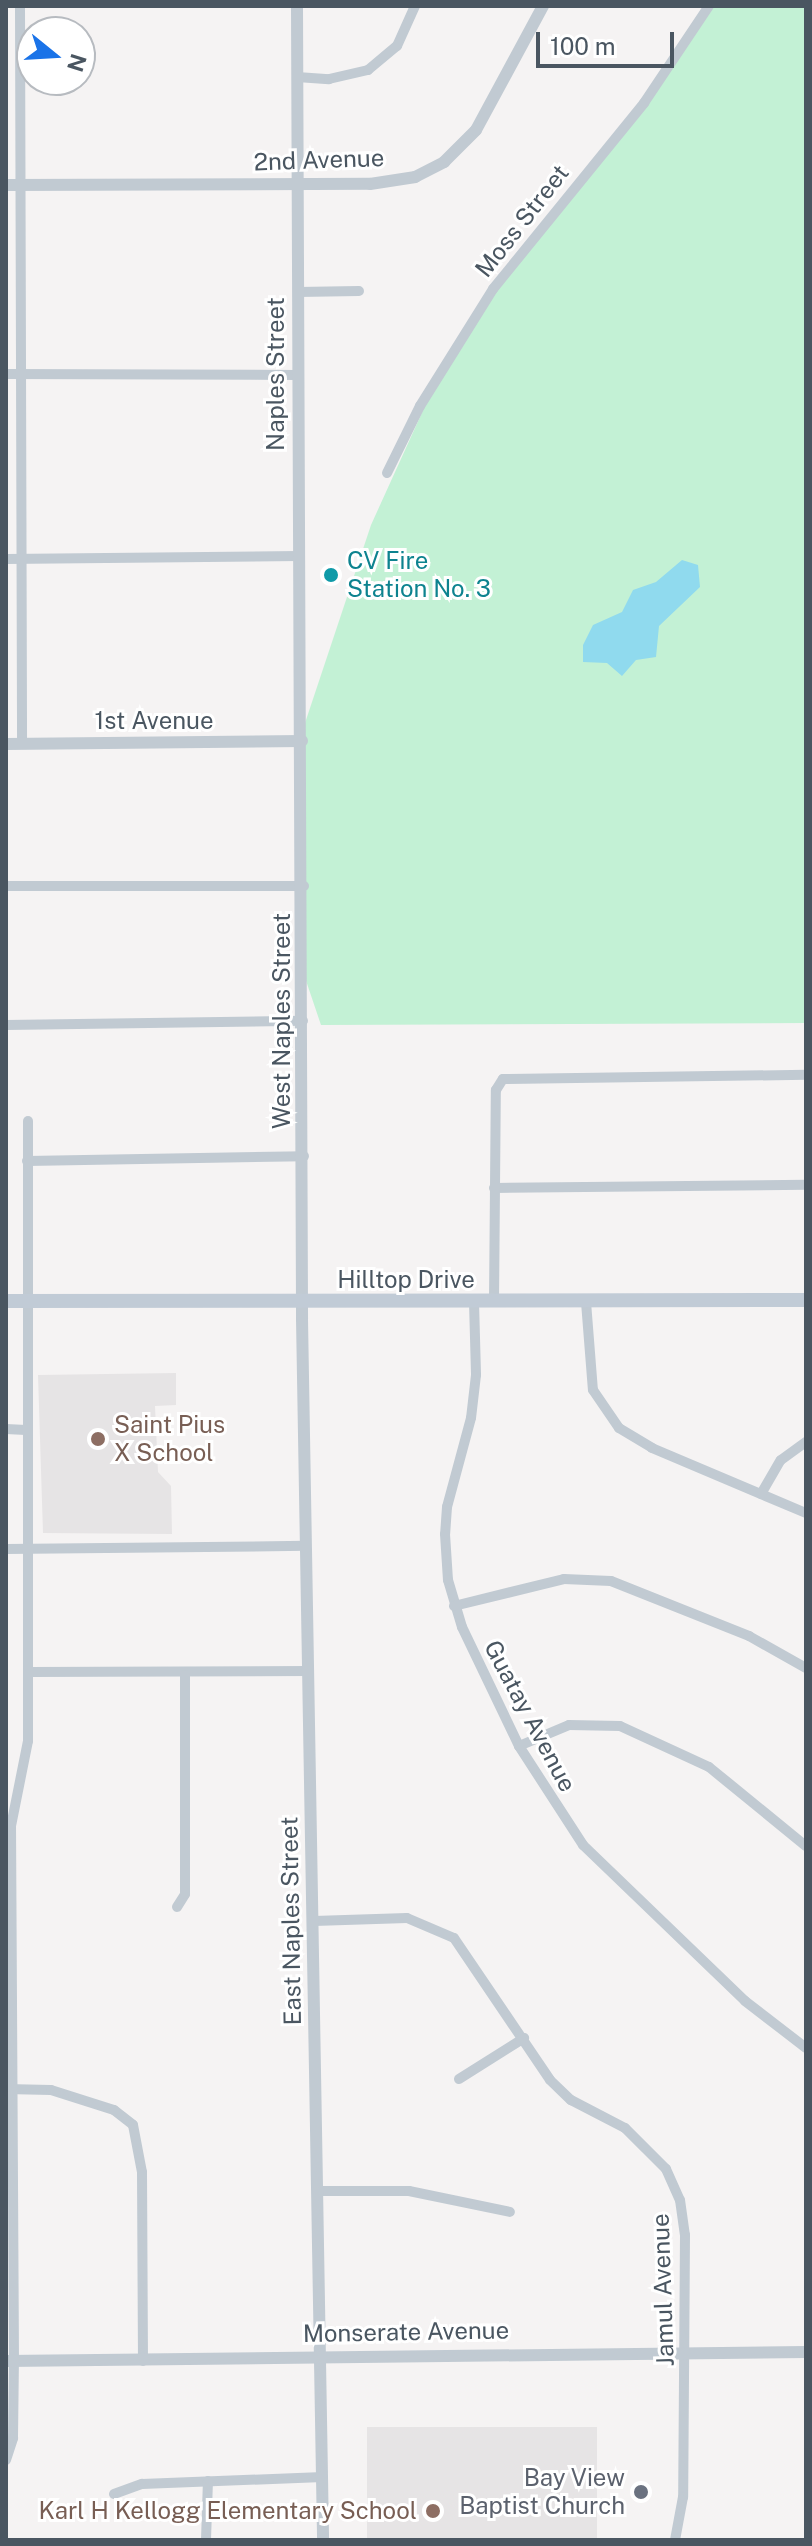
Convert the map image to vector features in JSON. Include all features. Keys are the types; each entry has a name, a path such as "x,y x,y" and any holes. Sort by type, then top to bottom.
{"main road":[{"name":"Hilltop Drive","path":"6,1301 806,1300"}],"street":[{"path":"20,6 22,744"},
{"name":"Naples Street","path":"297,6 302,741"},
{"path":"297,77 329,79 368,70 397,46 415,6"},
{"name":"2nd Avenue","path":"6,185 375,183 415,177 444,162 476,130 543,6"},
{"name":"Moss Street","path":"387,473 420,406 493,289 644,103 709,6"},
{"path":"298,292 359,291"},
{"path":"6,374 298,375"},
{"path":"6,559 299,556"},
{"name":"1st Avenue","path":"6,744 302,741"},
{"name":"West Naples Street","path":"302,741 305,1302"},
{"path":"6,886 304,886"},
{"path":"6,1025 303,1021"},
{"path":"494,1301 496,1090 503,1079 806,1075"},
{"path":"6,2460 13,2438 10,2361 11,1826 28,1741 25,1300 28,1121"},
{"path":"27,1161 304,1156"},
{"path":"494,1188 806,1185"},
{"name":"East Naples Street","path":"305,1302 306,1546 323,2540"},
{"name":"Guatay Avenue","path":"474,1302 476,1375 471,1418 445,1531 454,1606 519,1746 560,1814 602,1867 745,2001 806,2048"},
{"path":"586,1302 593,1390 619,1428 652,1448 806,1513"},
{"path":"6,1429 26,1430"},
{"path":"761,1494 781,1460 806,1442"},
{"path":"6,1549 306,1546"},
{"path":"454,1606 564,1579 611,1581 749,1636 806,1668"},
{"path":"29,1672 185,1675 309,1671"},
{"path":"177,1907 185,1894 185,1675"},
{"path":"519,1746 582,1722 620,1726 709,1767 806,1846"},
{"name":"Jamul Avenue","path":"314,1921 407,1918 441,1930 459,1942 524,2038 571,2100 625,2128 666,2169 685,2227 683,2497 675,2540"},
{"path":"459,2079 524,2038"},
{"path":"10,2089 51,2090 114,2110 133,2125 142,2172 143,2361"},
{"path":"317,2191 409,2191 510,2212"},
{"name":"Monserate Avenue","path":"10,2361 143,2361 320,2354 806,2352"},
{"path":"114,2494 142,2484 323,2477"},
{"path":"206,2540 208,2481"}],"shaded area":[{"name":"Saint Pius X School","path":"176,1373 176,1405 155,1406 158,1472 171,1486 172,1534 43,1533 38,1375"},
{"path":"367,2427 597,2427 597,2540 367,2540"}],"green space":[{"path":"710,6 806,6 806,1023 321,1025 300,963 299,741 371,525 425,406 476,316 627,127"}],"water":[{"path":"682,560 698,565 700,587 659,626 656,657 636,660 622,676 607,663 583,662 583,645 593,625 622,612 633,590 656,582"}],"place":[{"name":"CV Fire Station No. 3","path":"331,575"},
{"name":"Saint Pius X School","path":"98,1439"},
{"name":"Bay View Baptist Church","path":"641,2492"},
{"name":"Karl H Kellogg Elementary School","path":"433,2511"}]}
